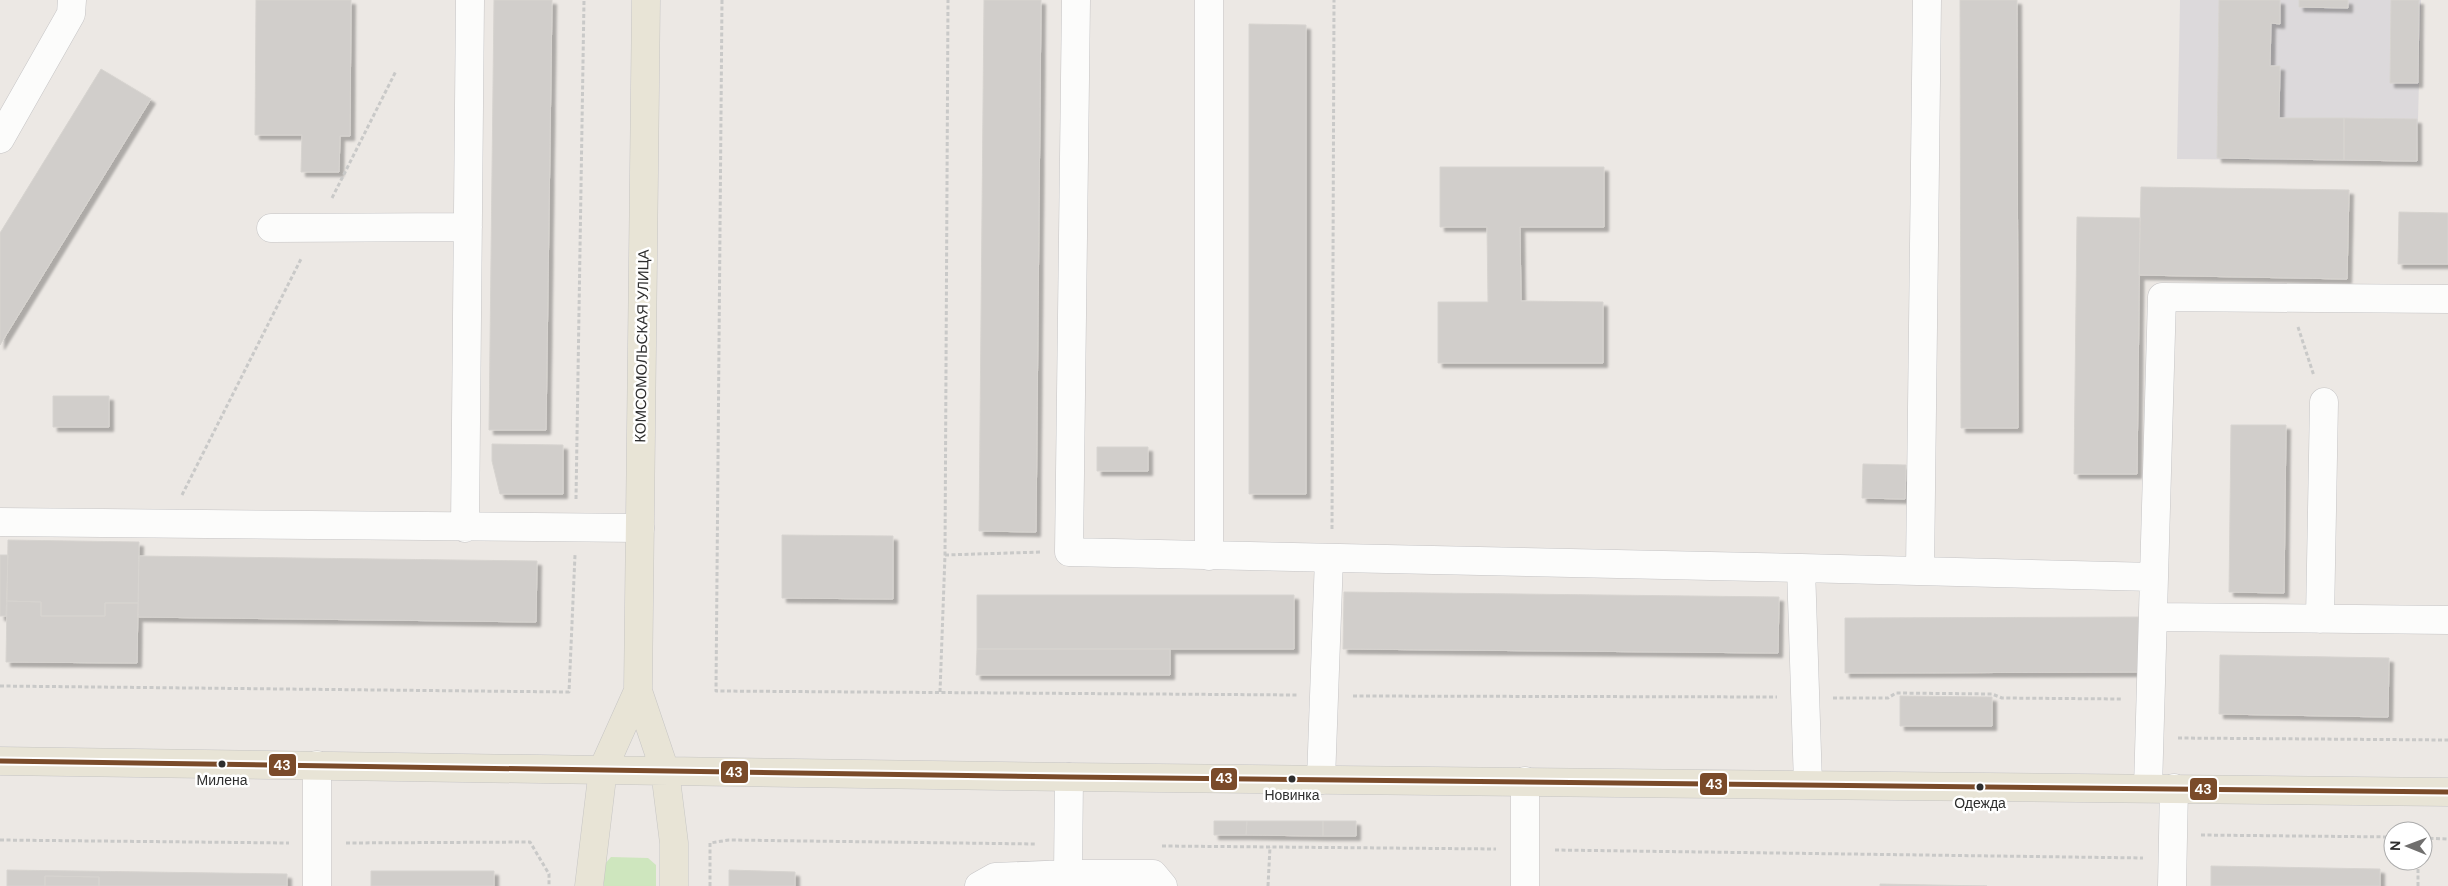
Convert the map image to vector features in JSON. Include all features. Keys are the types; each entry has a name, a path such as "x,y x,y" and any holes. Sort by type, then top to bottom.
{"main road":[{"name":"КОМСОМОЛЬСКАЯ УЛИЦА","path":"646,0 638,691 664,771 674,843 674,886"},
{"name":"КОМСОМОЛЬСКАЯ УЛИЦА","path":"589,886 603,769 638,691"},
{"path":"0,761 1069,777 2448,792"}],"lane":[{"path":"0,139 71,14 72,0"},
{"path":"465,528 470,0"},
{"path":"1076,0 1069,552 1209,556 1331,548 1801,568 2154,577"},
{"path":"1209,0 1209,556"},
{"path":"1920,572 1927,0"},
{"path":"271,228 468,227"},
{"path":"2172,886 2161,788 2150,738 2162,297 2448,299"},
{"path":"2320,618 2324,402"},
{"path":"0,522 465,528 640,528"},
{"path":"1321,780 1331,548"},
{"path":"1801,568 1808,784"},
{"path":"2153,617 2448,620"},
{"path":"317,765 317,886"},
{"path":"1068,874 1069,777"},
{"path":"1525,781 1525,886"},
{"path":"980,886 995,877 1068,874 1153,874 1163,886"}],"path":[{"path":"0,686 569,692 576,529 584,0"},
{"path":"722,0 716,691 1888,698 1896,693 1905,693 1992,694 2002,698 2150,699"},
{"path":"940,692 945,555 948,0"},
{"path":"1331,548 1334,0"},
{"path":"167,524 396,71"},
{"path":"2288,298 2324,402"},
{"path":"945,555 1069,552"},
{"path":"2150,738 2448,740"},
{"path":"2433,838 2448,838"},
{"path":"0,840 316,843 530,842 549,874 549,886"},
{"path":"710,843 710,886"},
{"path":"1268,886 1270,847"},
{"path":"2418,871 2418,886"}],"shaded area":[{"path":"2180,0 2421,0 2417,161 2177,159"}],"green space":[{"path":"611,857 648,858 656,865 656,886 604,886 604,865"}],"building":[{"path":"256,0 351,0 350,136 340,136 339,172 301,172 302,135 255,135"},
{"path":"494,0 552,0 546,430 489,430"},
{"path":"984,0 1041,0 1036,532 979,531"},
{"path":"1960,0 2017,0 2018,428 1961,428"},
{"path":"2219,0 2280,0 2280,24 2271,23 2270,66 2280,66 2279,118 2344,118 2344,160 2217,158"},
{"path":"2299,0 2348,0 2348,8 2299,7"},
{"path":"2391,0 2419,0 2418,83 2390,83"},
{"path":"1249,24 1306,25 1306,494 1249,494"},
{"path":"101,69 151,99 0,345 0,233"},
{"path":"2344,118 2417,119 2417,161 2344,160"},
{"path":"1440,167 1604,167 1604,227 1520,227 1521,301 1603,302 1603,363 1438,363 1438,302 1488,302 1487,227 1440,227"},
{"path":"2141,187 2349,190 2347,279 2139,275"},
{"path":"2399,212 2448,213 2448,264 2398,264"},
{"path":"2077,217 2140,218 2137,474 2074,474"},
{"path":"53,396 109,396 109,427 53,427"},
{"path":"2231,425 2286,425 2284,593 2229,592"},
{"path":"492,444 563,445 563,494 500,494 492,461"},
{"path":"1097,447 1148,447 1148,471 1097,471"},
{"path":"1863,464 1906,465 1905,499 1862,498"},
{"path":"782,535 893,536 893,599 782,598"},
{"path":"8,540 139,542 138,603 105,603 105,616 41,616 41,602 7,601"},
{"path":"0,555 8,555 6,616 0,616"},
{"path":"139,556 537,561 536,622 138,617"},
{"path":"1344,592 1779,597 1778,653 1343,649"},
{"path":"977,595 1294,595 1294,649 977,649"},
{"path":"7,601 41,602 41,616 105,616 105,603 138,603 137,663 6,662"},
{"path":"2143,617 2143,672 1845,673 1845,618"},
{"path":"977,649 1170,649 1170,675 976,675"},
{"path":"2220,655 2389,658 2388,717 2219,714"},
{"path":"1900,696 1992,697 1992,726 1900,726"},
{"path":"1214,821 1247,821 1246,835 1214,835"},
{"path":"1247,821 1323,821 1323,836 1246,835"},
{"path":"1323,821 1356,821 1356,836 1323,836"},
{"path":"2211,866 2380,869 2380,886 2211,886"},
{"path":"7,870 287,874 287,886 99,886 99,877 45,876 45,886 7,886"},
{"path":"729,870 795,872 795,886 729,886"},
{"path":"371,871 494,871 494,886 371,886"},
{"path":"45,876 99,877 99,886 45,886"},
{"path":"1880,884 1987,886 1880,886"}],"transit line":[{"name":"43","path":"0,761 1069,777 2448,792"}],"place":[{"name":"Милена","path":"222,764"},
{"name":"Новинка","path":"1292,779"},
{"name":"Одежда","path":"1980,787"}]}
